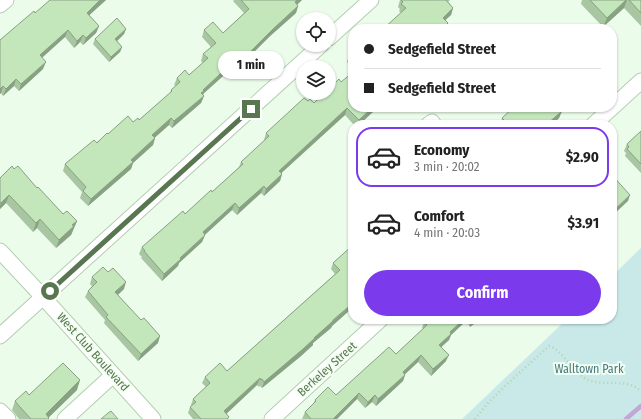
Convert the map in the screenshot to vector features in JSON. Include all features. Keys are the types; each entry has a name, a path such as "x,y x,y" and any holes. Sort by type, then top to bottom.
{"street":[{"path":"0,5 6,0"},
{"path":"336,32 371,0"},
{"path":"0,336 313,52"},
{"path":"617,103 641,81"},
{"path":"598,120 607,112"},
{"name":"West Club Boulevard","path":"0,251 153,419"},
{"name":"Berkeley Street","path":"272,419 376,324"},
{"path":"65,419 113,375"}],"path":[{"path":"475,419 506,385 549,346 556,349 580,374 588,380 602,383 625,383 633,385 641,392"}],"green space":[{"name":"Walltown Park","path":"641,248 641,419 462,419 562,324 617,324 617,271"}],"building":[{"path":"50,0 100,0 87,13 99,26 86,38 83,35 77,41 68,30 40,55 46,62 21,84 16,79 6,89 3,86 0,89 0,40 34,11 35,13"},
{"path":"241,0 297,0 295,2 298,6 248,54 236,63 234,61 203,90 204,91 201,93 204,96 174,121 171,118 152,135 155,138 131,160 133,162 91,199 83,191 86,187 65,164 94,140 97,143 128,116 133,122 138,118 139,120 172,91 171,90 180,82 177,78 185,70 189,75 208,58 203,54 216,43 204,30 213,22 223,33 249,9"},
{"path":"401,0 446,0 453,8 443,18 448,23 447,24 388,24 406,8 401,4 403,2"},
{"path":"590,0 626,0 607,18"},
{"path":"629,0 641,0 641,13"},
{"path":"117,18 126,29 115,39 122,47 111,57 95,39"},
{"path":"348,76 348,109 347,108 279,171 282,174 266,189 264,186 239,208 235,203 203,232 205,235 164,274 142,247 183,211 185,214 211,190 212,192 243,164 241,162 269,136 266,133 302,100 311,100 314,103 317,100 336,100 336,82 339,79 341,82"},
{"path":"351,112 368,112 359,120"},
{"path":"509,112 561,112 552,120 504,120 502,118"},
{"path":"641,131 641,164 627,149 629,147 627,144"},
{"path":"12,166 14,169 18,166 63,214 67,211 77,221 72,225 74,226 59,240 40,219 36,223 9,195 1,203 0,202 0,178"},
{"path":"617,181 630,195 617,207"},
{"path":"348,250 348,307 303,349 264,382 260,378 224,411 229,417 227,419 201,419 190,407 196,402 193,399 210,383 205,377 220,363 227,371 340,270 333,263"},
{"path":"103,267 108,272 113,268 126,282 115,292 141,320 144,318 160,336 141,354 106,317 108,315 88,291 97,282 92,277"},
{"path":"426,324 459,324 450,332 451,334 439,345 449,355 433,369 421,355 403,372 405,375 378,399 375,395 368,402 359,393 333,419 311,419 305,412 328,387 336,395 389,347 396,354 427,325"},
{"path":"63,363 80,380 46,414 49,418 48,419 31,419 15,401 26,391 29,395"},
{"path":"111,411 118,419 101,419 108,413"}],"waterway":[{"path":"626,419 641,406"}],"route":[{"path":"50,291 251,109"}]}
